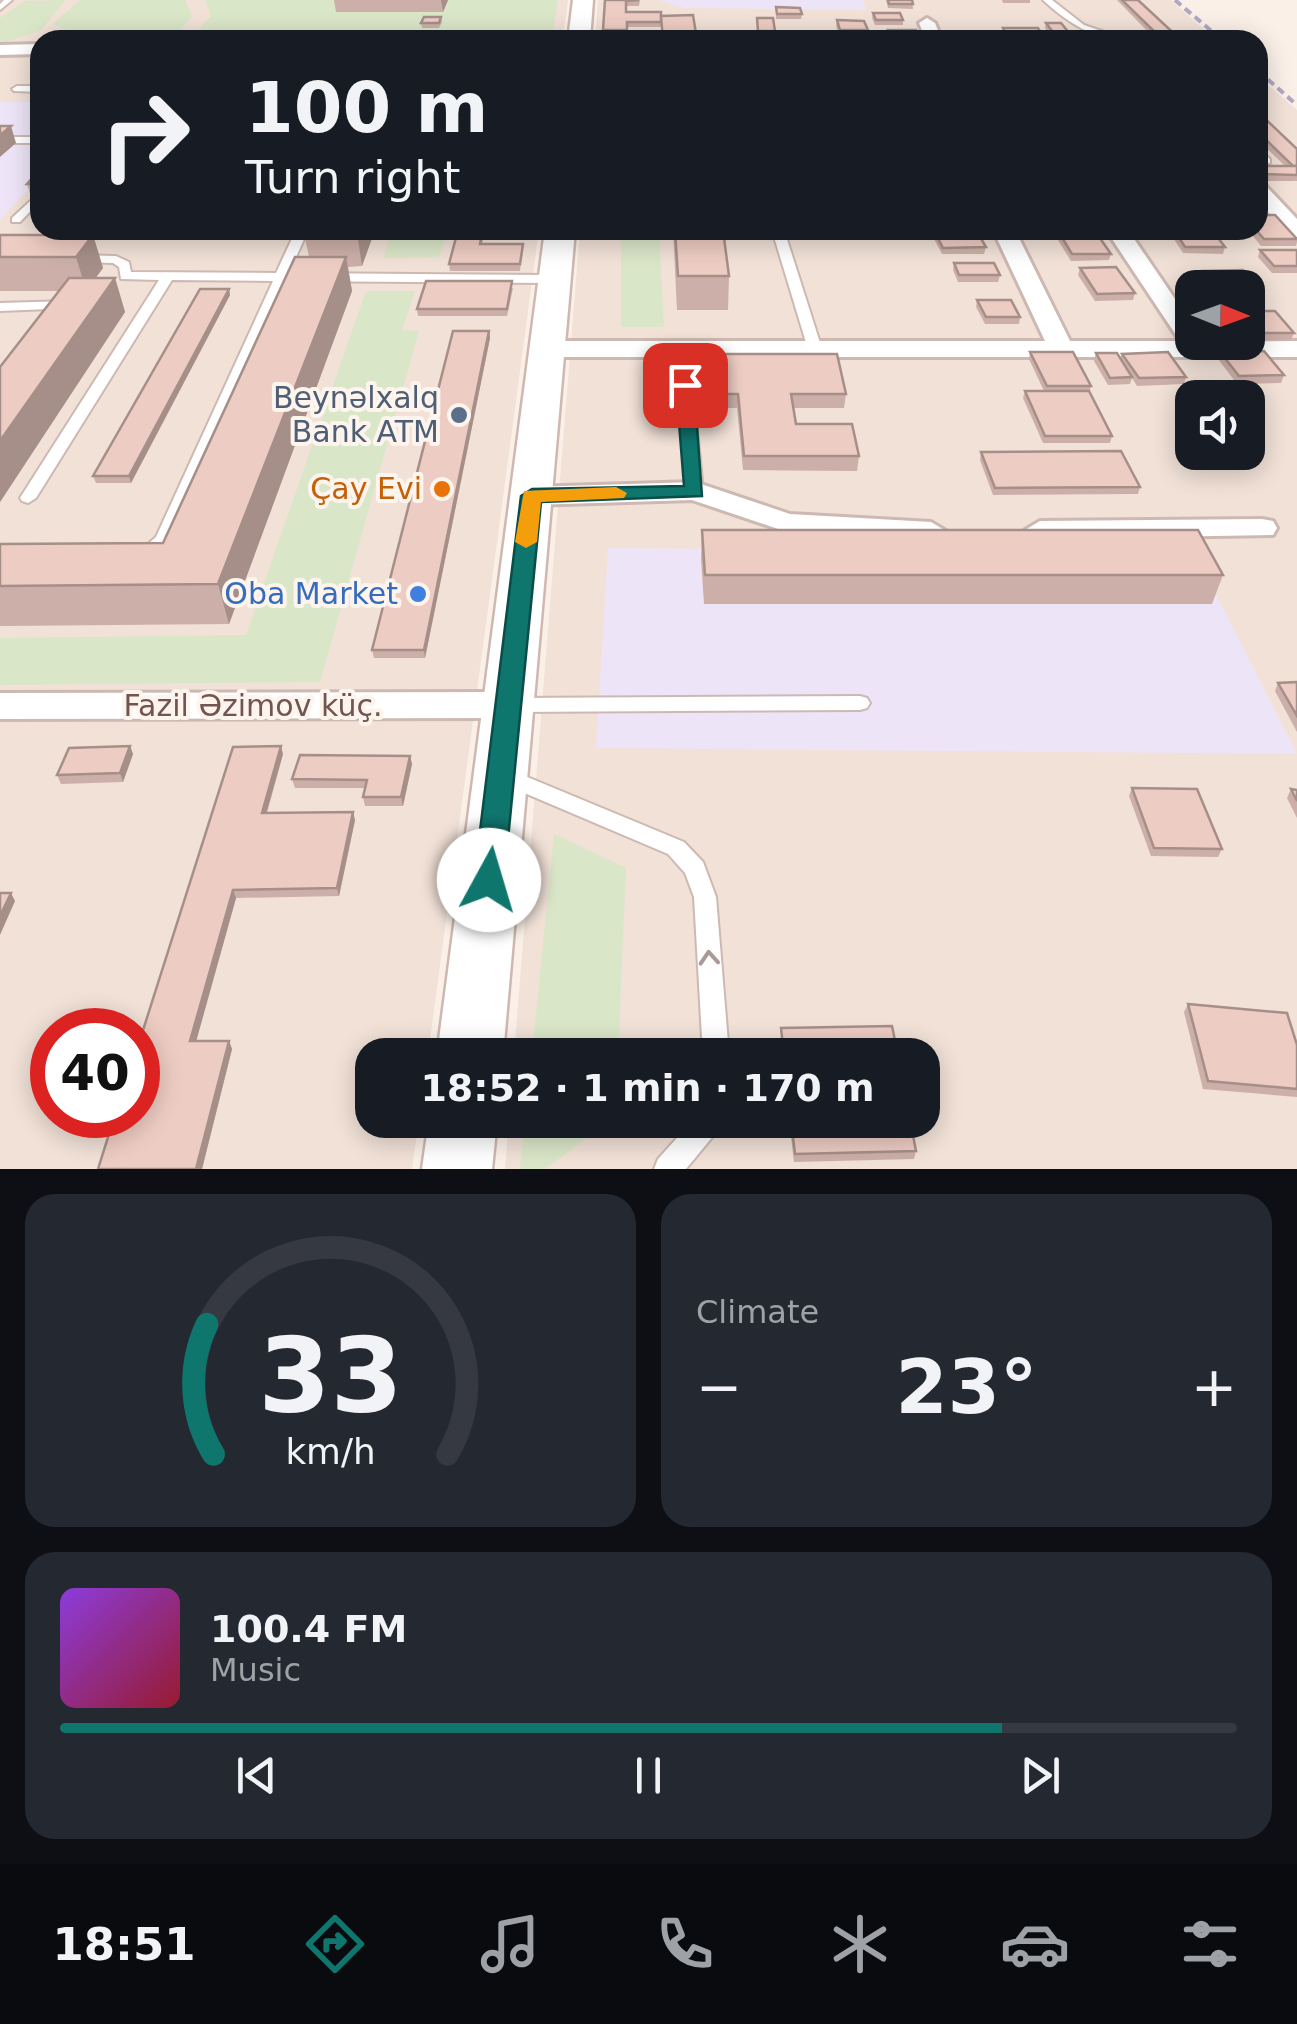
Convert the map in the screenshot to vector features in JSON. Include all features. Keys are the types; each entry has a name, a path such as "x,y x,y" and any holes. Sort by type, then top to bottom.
{"street":[{"path":"580,30 583,0"},
{"path":"927,23 930,30"},
{"path":"0,50 30,48"},
{"path":"1268,200 1297,232"},
{"path":"472,1038 505,705 559,240"},
{"path":"1009,240 1061,348"},
{"path":"1123,240 1175,315"},
{"path":"548,349 1175,345"},
{"path":"1265,347 1297,349"},
{"path":"532,496 695,492 787,523 970,531"},
{"path":"1009,530 1262,528"},
{"name":"Fazil Əzimov küç.","path":"0,706 505,705"},
{"path":"457,1169 460,1138"}],"lane":[{"path":"0,8 8,0"},
{"path":"1047,0 1084,30"},
{"path":"1081,27 1091,30"},
{"path":"709,30 748,28"},
{"path":"17,88 30,89"},
{"path":"0,140 30,140"},
{"path":"16,220 30,205"},
{"path":"125,560 147,554 163,540 297,240"},
{"path":"781,240 815,349"},
{"path":"60,258 116,260 124,265 126,276 112,293"},
{"path":"126,276 556,278"},
{"path":"28,498 168,276"},
{"path":"0,307 57,307 92,301"},
{"path":"682,350 695,492"},
{"path":"505,705 860,703"},
{"path":"500,774 676,848 695,868 705,896 715,1038"},
{"path":"668,1169 695,1138"}],"shaded area":[{"path":"0,0 568,0 564,30 30,30 30,240 538,240 430,1038 355,1038 355,1138 416,1138 412,1169 0,1169"},
{"path":"598,0 1171,0 1205,30 596,30"},
{"path":"659,0 863,0 866,10 685,8"},
{"path":"1268,85 1297,110 1297,1169 505,1169 508,1138 940,1138 940,1038 515,1038 579,240 1268,240"},
{"path":"0,102 30,102 30,188 0,220"},
{"path":"608,548 1195,553 1297,754 596,748"}],"green space":[{"path":"65,0 41,30 30,30 30,34 0,44 0,18 25,1"},
{"path":"80,0 185,0 192,16 181,30 65,30 53,24"},
{"path":"205,0 558,0 554,30 198,30 211,16"},
{"path":"389,240 444,240 439,257 383,258"},
{"path":"621,240 660,240 664,327 621,327"},
{"path":"366,291 415,291 402,330 419,331 320,682 0,685 0,638 246,635"},
{"path":"554,834 626,868 619,1038 534,1038"},
{"path":"523,1138 587,1138 545,1169 520,1169"}],"building":[{"path":"605,0 639,0 626,1 626,12 661,12 661,22 627,22 627,30 603,30"},
{"path":"888,0 912,0 913,4 889,4"},
{"path":"1122,0 1138,0 1170,30 1153,30"},
{"path":"776,7 800,8 802,14 777,14"},
{"path":"873,13 900,13 903,20 876,20"},
{"path":"693,15 695,30 662,30 661,16"},
{"path":"424,17 441,17 439,23 421,23"},
{"path":"757,18 773,18 775,30 758,30"},
{"path":"837,20 864,21 868,30 840,30"},
{"path":"1046,23 1061,23 1067,30 1051,30"},
{"path":"1003,28 1039,30 1004,30"},
{"path":"1268,121 1297,149 1297,166 1268,142"},
{"path":"1268,166 1297,166 1297,175 1268,174"},
{"path":"1268,215 1275,215 1297,239 1268,239"},
{"path":"0,235 30,235 30,240 89,240 76,257 0,257"},
{"path":"455,240 523,244 520,264 449,264"},
{"path":"676,240 724,240 729,276 678,276"},
{"path":"939,240 982,240 986,247 943,248"},
{"path":"1063,240 1101,240 1111,254 1072,254"},
{"path":"1180,240 1220,240 1225,247 1185,247"},
{"path":"1260,250 1297,250 1297,266 1274,266"},
{"path":"295,257 346,257 218,584 0,586 0,544 163,543"},
{"path":"954,263 994,263 1000,275 959,275"},
{"path":"1116,267 1135,293 1097,294 1080,268"},
{"path":"69,278 115,278 0,441 0,367"},
{"path":"426,281 512,281 507,309 417,309"},
{"path":"200,289 229,289 129,476 93,476"},
{"path":"977,300 1011,300 1020,317 986,317"},
{"path":"1265,311 1275,311 1294,333 1265,333"},
{"path":"453,331 489,331 424,650 372,650"},
{"path":"1030,352 1073,352 1091,386 1047,386"},
{"path":"1168,352 1186,377 1139,378 1122,354"},
{"path":"1265,352 1284,375 1239,376 1226,360 1265,360"},
{"path":"1096,353 1117,353 1132,377 1110,378"},
{"path":"709,354 837,354 846,394 791,394 796,424 852,424 859,456 744,456 738,394 712,394"},
{"path":"1025,391 1089,391 1112,436 1045,436"},
{"path":"1121,451 1140,487 995,488 981,452"},
{"path":"702,530 1198,530 1223,575 705,575"},
{"path":"1297,682 1297,716 1278,683"},
{"path":"130,746 120,773 57,775 69,748"},
{"path":"281,746 262,813 353,812 337,888 233,890 190,1041 229,1041 196,1169 98,1169 108,1138 160,1138 160,1008 150,1008 233,747"},
{"path":"300,755 410,756 401,797 363,797 367,780 292,779"},
{"path":"1132,788 1197,789 1222,849 1154,848"},
{"path":"0,893 11,893 0,916"},
{"path":"1188,1004 1287,1013 1297,1045 1297,1089 1208,1081"},
{"path":"892,1026 894,1038 782,1038 781,1028"},
{"path":"793,1138 913,1138 916,1151 795,1154"}],"railway":[{"path":"1175,0 1210,30"},
{"path":"1268,80 1297,105"}],"slow traffic":[{"path":"526,542 532,496 616,493"}],"place":[{"name":"Beynəlxalq Bank ATM","path":"459,415"},
{"name":"Çay Evi","path":"442,489"},
{"name":"Oba Market","path":"418,594"}],"route":[{"path":"489,880 505,705 532,496 695,492 685,385"}]}
